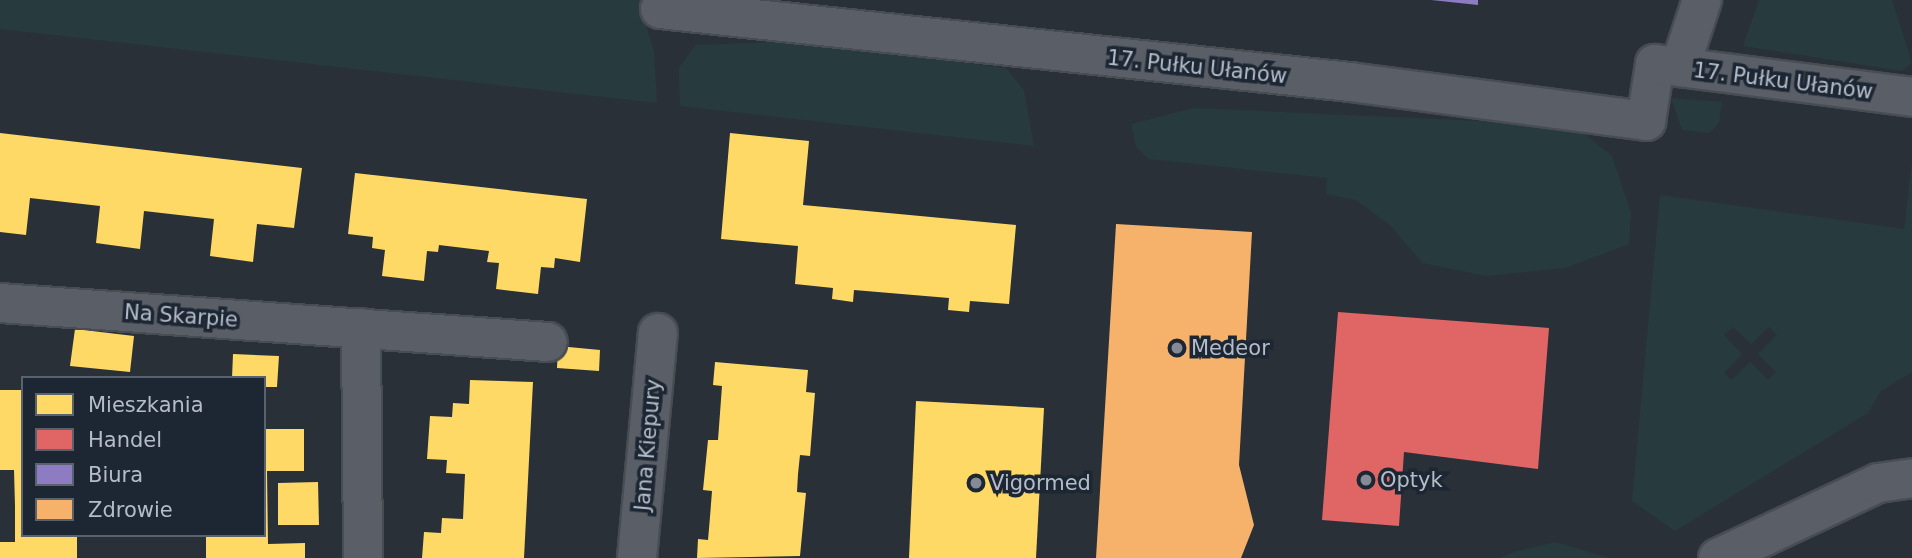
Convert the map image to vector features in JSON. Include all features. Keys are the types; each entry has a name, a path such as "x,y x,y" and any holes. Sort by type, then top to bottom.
{"street":[{"path":"1667,66 1702,0"},
{"name":"17. Pułku Ułanów","path":"660,9 748,16 1646,121 1667,66 1912,97"},
{"name":"Na Skarpie","path":"0,303 548,342"},
{"path":"361,328 363,558"},
{"name":"Jana Kiepury","path":"637,558 659,333"},
{"path":"1718,558 1895,481 1912,449"}],"green space":[{"path":"0,0 652,0 642,12 654,51 657,103 0,29"},
{"path":"1759,0 1892,0 1912,63 1902,71 1743,46"},
{"path":"803,41 1006,68 1024,90 1034,146 680,106 679,67 696,45"},
{"path":"1671,98 1722,102 1719,123 1709,133 1682,130"},
{"path":"1194,108 1573,125 1612,156 1631,213 1629,244 1565,268 1486,276 1422,263 1391,226 1356,200 1326,194 1327,178 1149,159 1136,147 1131,124"},
{"path":"1912,161 1912,372 1881,391 1868,413 1675,531 1632,501 1660,195 1904,229","holes":["1733,327 1751,344 1769,327 1777,335 1758,354 1776,372 1768,380 1750,362 1732,380 1724,373 1742,354 1724,335"]},
{"path":"1555,542 1610,558 1499,558 1514,552"}],"building: Mieszkania":[{"path":"0,133 302,168 294,228 257,224 253,262 210,256 214,219 144,211 140,249 96,243 100,206 30,198 26,235 0,232"},
{"path":"730,133 809,141 803,205 1016,225 1009,304 970,301 969,312 948,310 949,298 854,290 853,302 832,299 833,288 795,284 798,246 721,239"},
{"path":"355,173 587,199 580,262 555,258 554,268 541,267 538,294 496,289 499,263 487,262 489,251 439,245 438,252 427,251 424,281 382,276 385,250 372,248 373,237 348,234"},
{"path":"75,329 134,336 130,372 70,366"},
{"path":"558,346 600,350 599,371 557,368"},
{"path":"233,354 279,356 277,387 266,387 266,376 232,376"},
{"path":"715,362 808,370 806,392 815,393 810,456 800,455 798,474 797,492 806,493 800,556 697,558 698,539 708,540 712,491 703,490 708,440 718,440 722,386 713,385"},
{"path":"470,380 533,382 524,558 422,558 424,532 441,533 442,518 463,519 465,474 446,473 447,460 427,459 430,416 452,417 453,403 469,404"},
{"path":"0,390 21,390 21,537 77,537 77,558 0,558 0,542 15,542 15,506 14,470 0,470"},
{"name":"Vigormed","path":"916,401 1044,408 1036,558 909,558"},
{"path":"266,429 304,429 304,471 267,471 268,544 305,543 305,558 206,558 206,537 266,537"},
{"path":"318,482 319,525 278,525 278,483"}],"building: Handel":[{"path":"1338,312 1549,328 1538,469 1404,452 1399,526 1322,520"}],"building: Biura":[{"path":"1431,0 1478,0 1478,5"}],"building: Zdrowie":[{"name":"Medeor","path":"1116,224 1252,232 1239,465 1254,525 1241,558 1096,558"}],"place":[{"name":"Medeor","path":"1177,348"},
{"name":"Optyk","path":"1366,480"},
{"name":"Vigormed","path":"976,483"}]}
